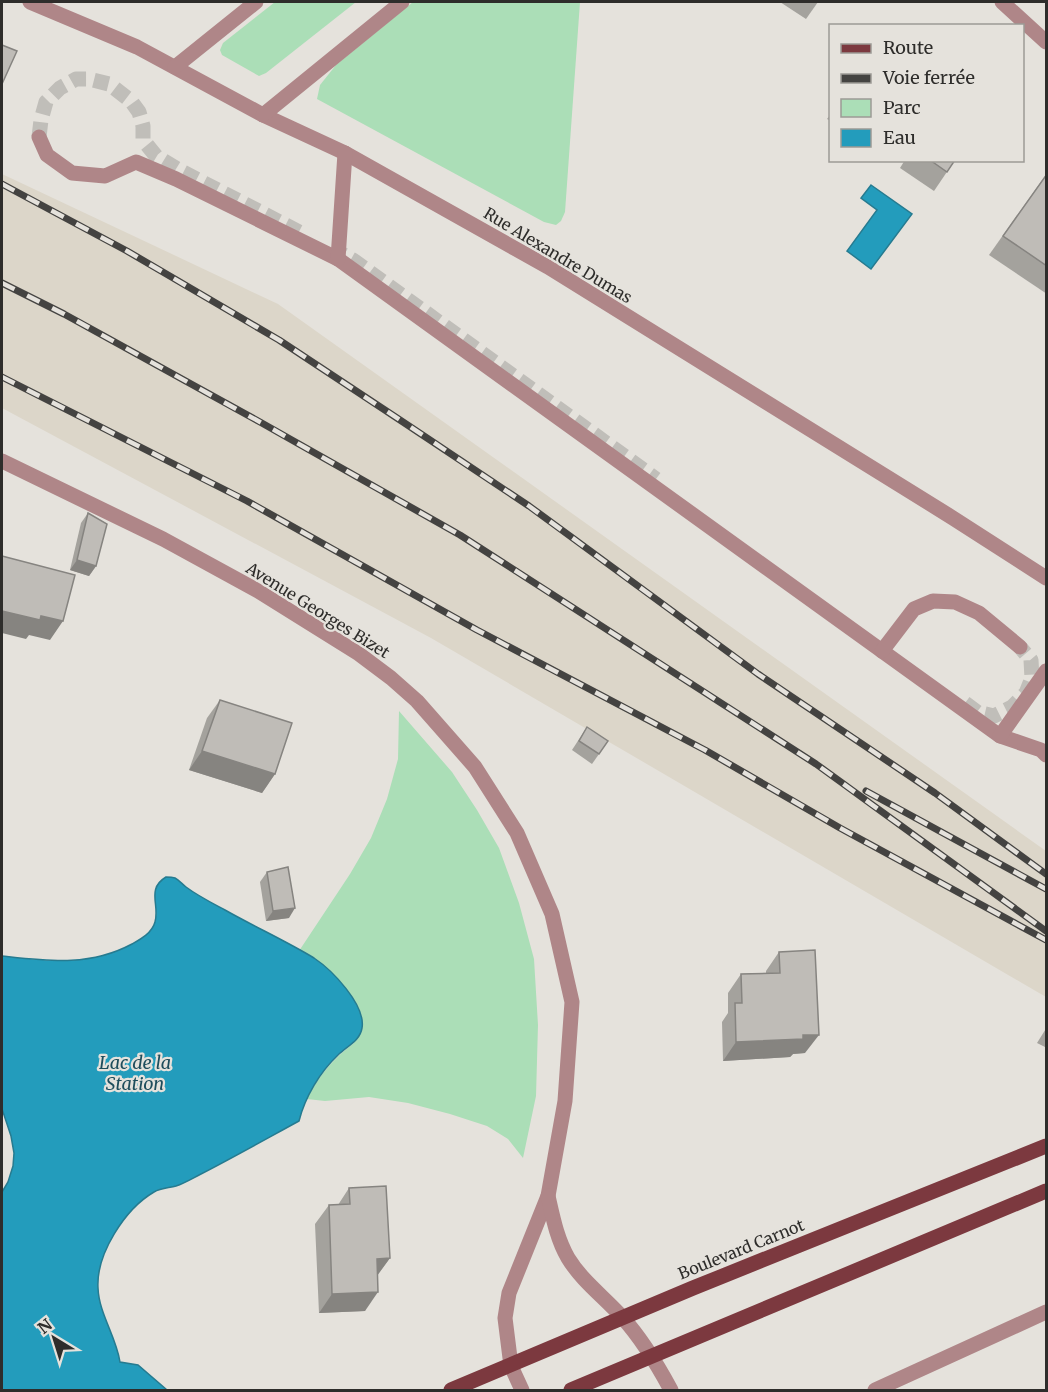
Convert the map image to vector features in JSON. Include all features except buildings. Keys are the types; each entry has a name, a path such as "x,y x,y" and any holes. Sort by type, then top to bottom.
{"main road":[{"name":"Boulevard Carnot","path":"451,1390 704,1283 1047,1146"},
{"path":"571,1390 1047,1191"}],"street":[{"name":"Rue Alexandre Dumas","path":"30,2 137,47 263,115 345,153 548,267 1047,578"},
{"path":"175,67 256,2"},
{"path":"263,115 402,2"},
{"path":"1002,2 1047,42"},
{"path":"39,137 47,155 72,173 105,176 136,162 176,179 338,259 1000,736 1041,750 1047,755"},
{"path":"338,259 345,153"},
{"name":"Avenue Georges Bizet","path":"2,461 163,539 258,591 359,654 417,701 475,767 517,833 552,914 572,1002 565,1101 548,1196 509,1293 505,1318 510,1366 522,1390"},
{"path":"882,651 914,609 933,601 955,602 979,613 1020,646"},
{"path":"1000,736 1047,671"},
{"name":"Avenue Georges Bizet","path":"548,1196 556,1233 568,1258 588,1283 623,1318 653,1357 671,1390"},
{"path":"874,1390 1047,1312"}],"shaded area":[{"path":"2,174 278,304 1046,851 1046,997 431,638 2,408"}],"green space":[{"path":"275,2 356,2 266,73 259,76 222,55 220,50 223,43"},
{"path":"413,2 580,2 565,212 561,221 556,225 544,222 317,99 320,85 336,65"},
{"path":"399,711 452,772 477,810 499,848 519,903 534,959 538,1025 536,1096 523,1158 508,1139 487,1126 450,1114 408,1103 369,1097 325,1101 307,1099 327,1068 354,1043 316,959 299,951 371,838 387,799 398,759"}],"water":[{"path":"871,185 912,214 871,269 847,251 877,210 861,198"},
{"name":"Lac de la Station","path":"166,877 175,878 200,896 314,958 338,979 353,999 362,1019 361,1033 319,1077 309,1094 299,1121 186,1182 154,1192 133,1209 114,1234 107,1247 99,1275 99,1298 104,1316 120,1362 138,1365 167,1390 2,1390 2,1192 13,1166 14,1153 2,1109 2,956 52,960 84,959 116,951 132,944 146,935 154,926 155,892 160,882"}],"tunnel":[{"path":"39,137 46,102 60,88 76,79 89,79 109,84 131,101 139,112 143,126 143,140 156,156 305,235"},
{"path":"331,248 353,260 656,479"},
{"path":"965,703 977,712 994,716 1012,707 1026,693 1032,678 1031,660 1020,647"}],"railway":[{"path":"2,184 127,251 279,340 529,506 758,674 935,793 1046,874"},
{"path":"2,283 64,314 460,535 816,764 1046,931"},
{"path":"2,377 247,501 477,630 705,750 840,828 1046,940"},
{"path":"866,791 1046,889"}]}
